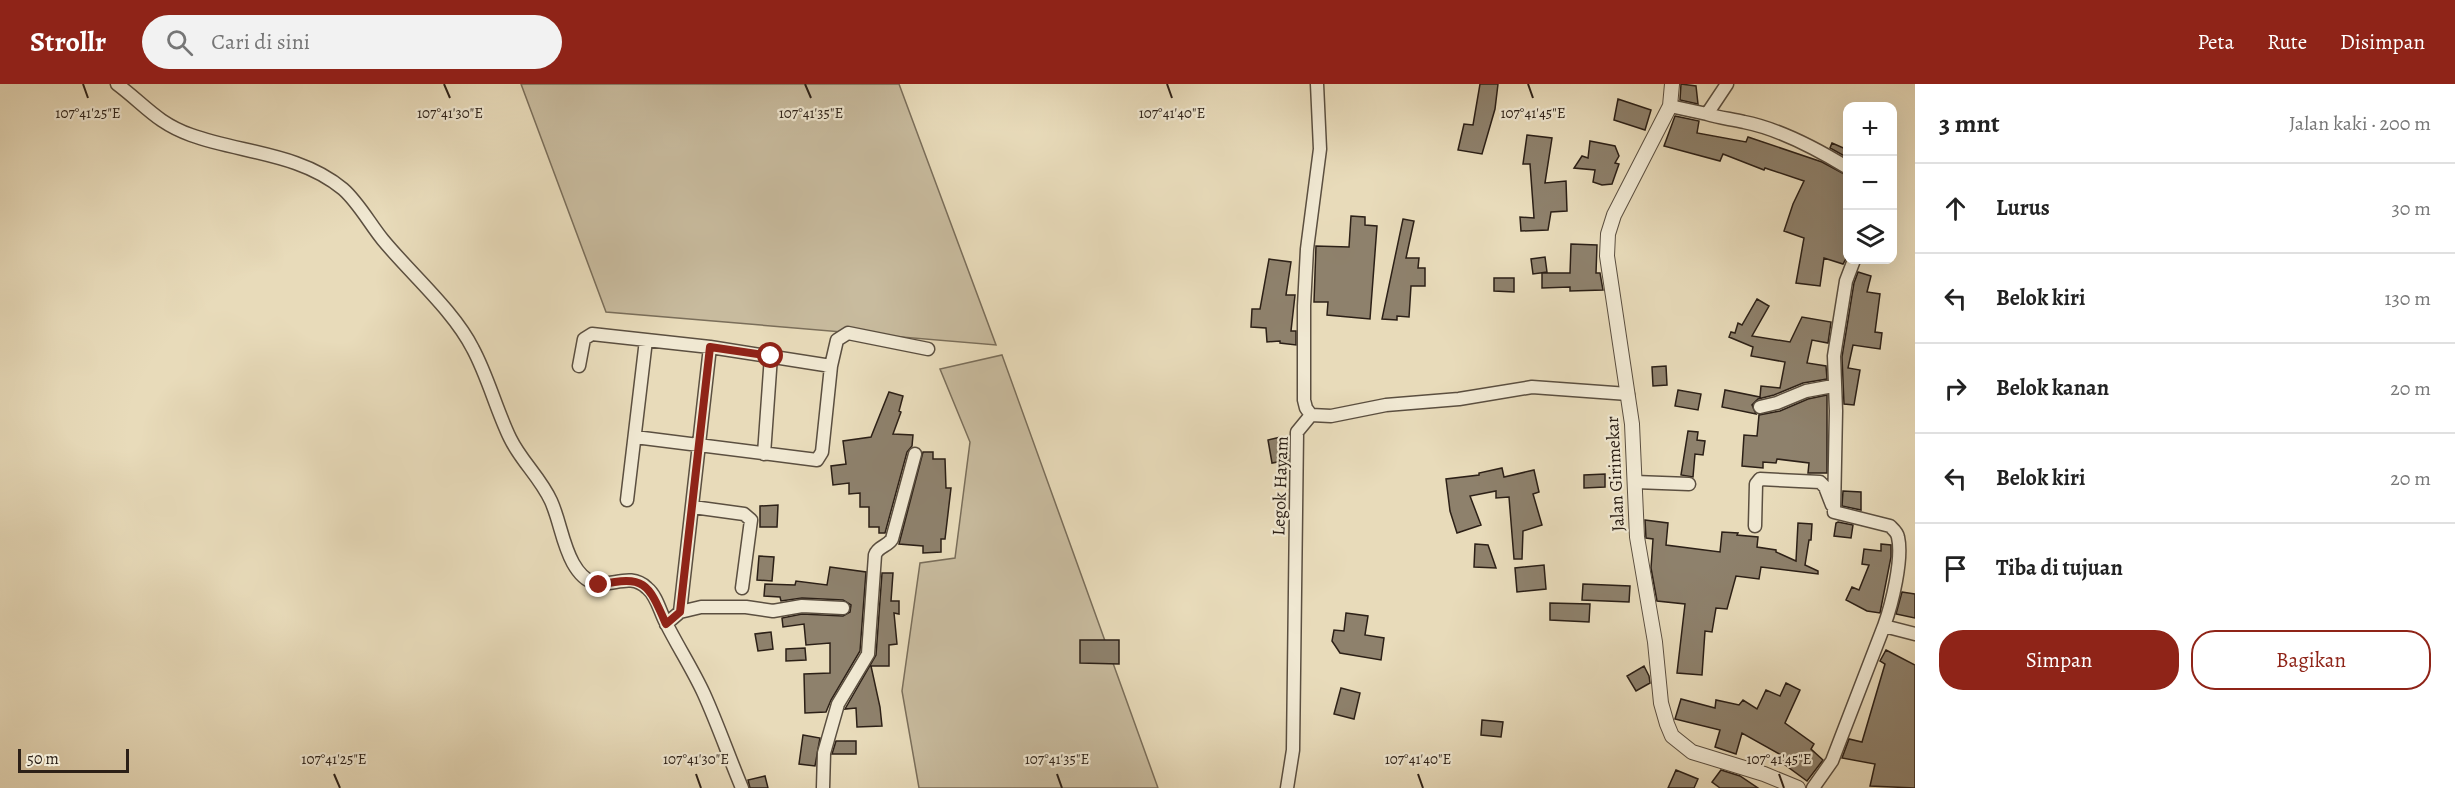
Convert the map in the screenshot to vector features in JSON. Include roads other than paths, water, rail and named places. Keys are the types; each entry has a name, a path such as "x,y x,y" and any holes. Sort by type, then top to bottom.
{"street":[{"path":"117,84 160,122 192,136 268,155 307,168 343,189 384,241 465,333 475,351 510,438 521,457 542,482 552,503 561,535 573,563 584,577 599,585 631,581 645,585 652,593 666,624 704,693 742,788"},
{"path":"1317,84 1320,149 1307,249 1304,306 1304,400 1311,415 1331,416 1386,405 1459,399 1532,387 1628,394"},
{"name":"Jalan Girimekar","path":"1672,84 1670,106 1614,216 1608,234 1607,256 1632,424 1636,537 1655,642 1661,703 1672,736 1692,752 1764,774 1798,788"},
{"path":"1707,114 1727,84"},
{"path":"1670,106 1771,130 1843,165"},
{"path":"1834,512 1836,411 1833,386 1836,334 1846,282 1853,264"},
{"path":"635,437 817,460 822,452 831,366 837,340 848,333 928,349"},
{"path":"579,366 584,339 592,334 710,347 831,366"},
{"path":"627,500 646,340"},
{"path":"680,612 710,347"},
{"path":"764,453 771,356"},
{"path":"1760,406 1777,404 1806,391 1833,386"},
{"name":"Legok Hayam","path":"1287,788 1293,750 1297,432 1311,415"},
{"path":"823,788 824,753 837,704 868,654 875,555 879,547 889,543 892,539 915,454"},
{"path":"1755,526 1756,484 1760,478 1820,482 1825,487 1834,512"},
{"path":"1635,482 1689,484"},
{"path":"693,507 744,514 752,519 741,588"},
{"path":"1813,788 1832,761 1884,626 1899,557 1898,536 1890,526 1834,512"},
{"path":"666,624 680,612 711,607 746,607 773,611 802,606 843,608"},
{"path":"1884,626 1915,634"}]}
